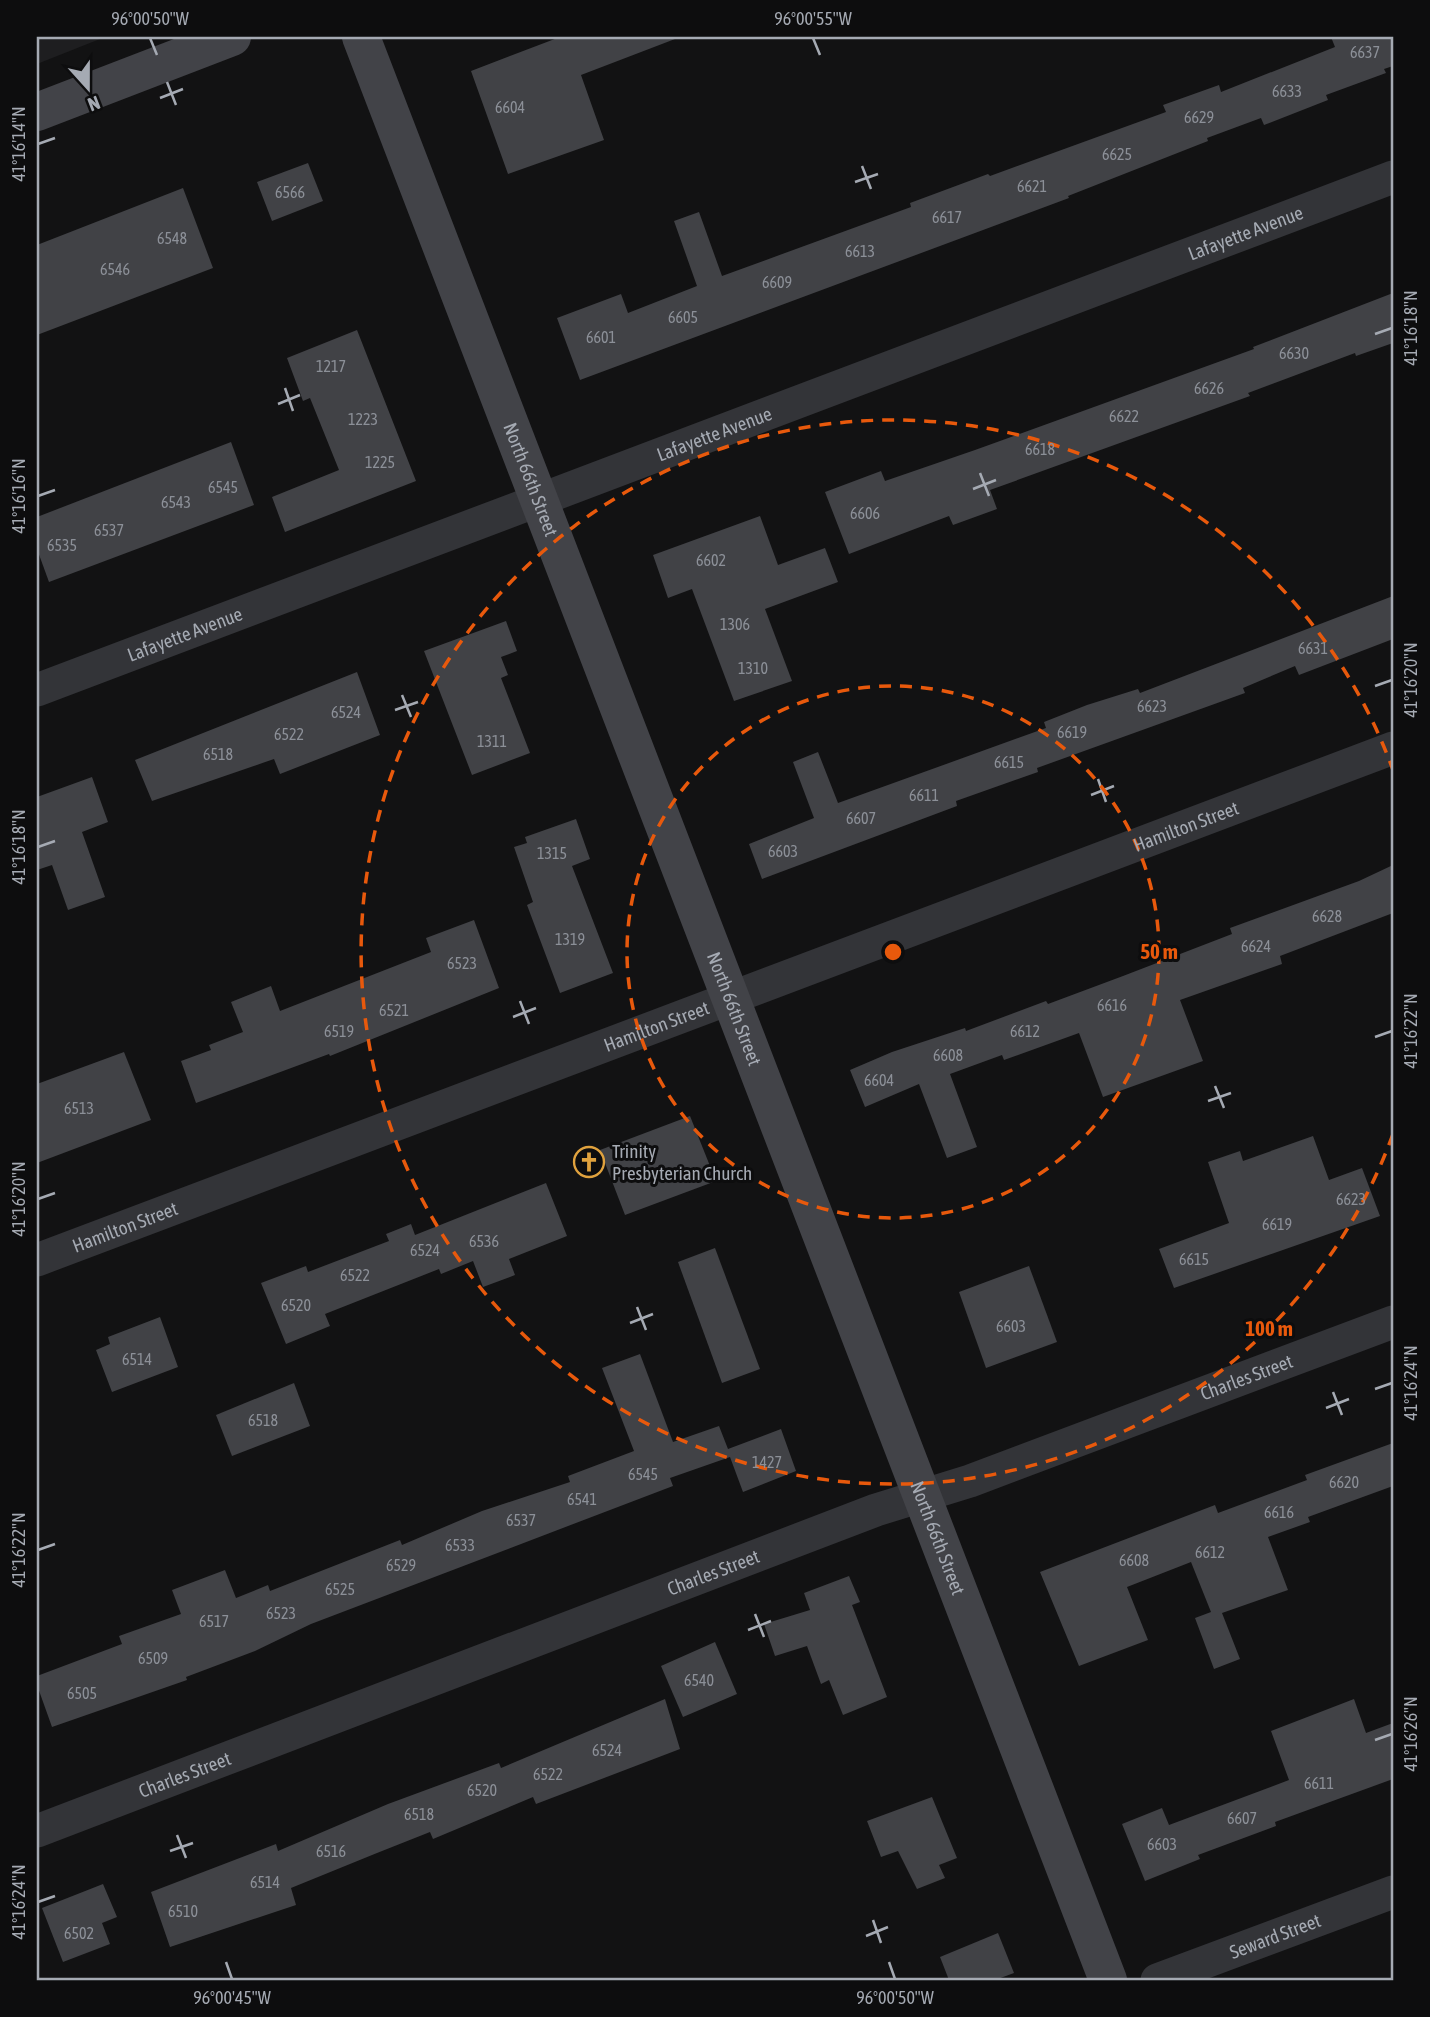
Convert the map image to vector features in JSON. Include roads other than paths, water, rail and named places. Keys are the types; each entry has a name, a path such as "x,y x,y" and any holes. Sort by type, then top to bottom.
{"street":[{"path":"37,112 232,37"},
{"name":"North 66th Street","path":"361,37 1108,1980"},
{"name":"Lafayette Avenue","path":"37,690 1393,177"},
{"name":"Hamilton Street","path":"37,1260 1393,748"},
{"name":"Charles Street","path":"37,1831 850,1520 970,1481 1393,1322"},
{"name":"Seward Street","path":"1157,1980 1393,1892"}],"place":[{"name":"Trinity Presbyterian Church","path":"589,1162"}]}
